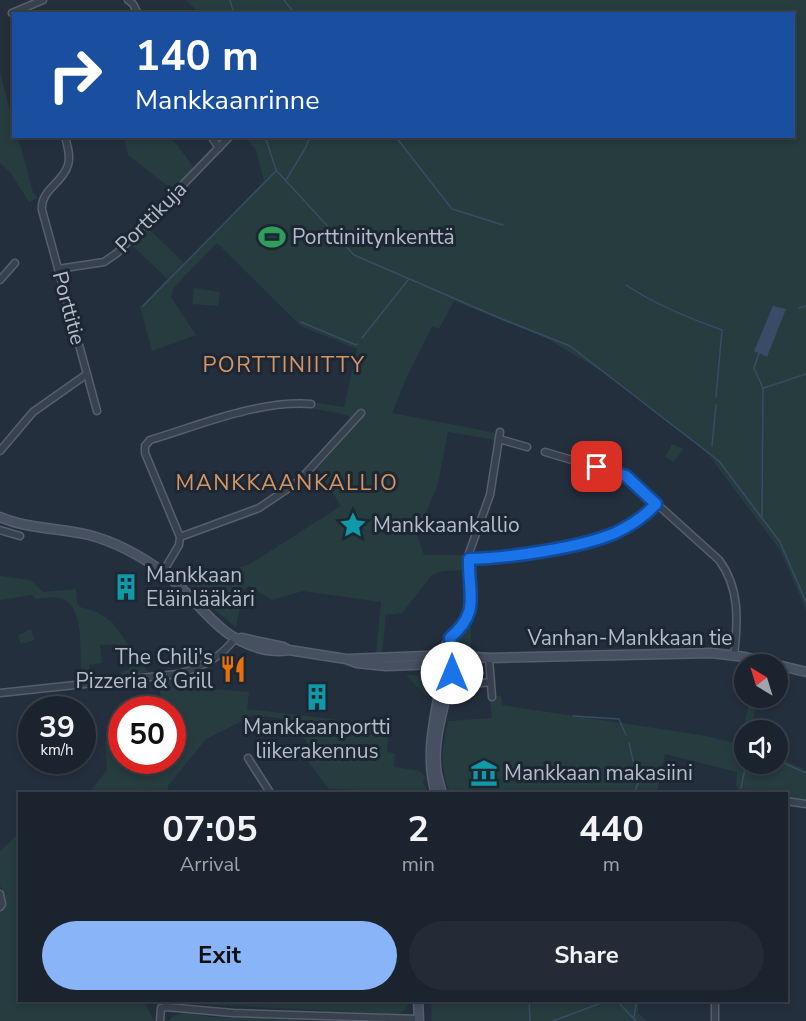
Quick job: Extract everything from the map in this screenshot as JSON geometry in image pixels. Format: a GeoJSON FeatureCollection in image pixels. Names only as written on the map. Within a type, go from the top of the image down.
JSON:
{"type":"FeatureCollection","features":[{"type":"Feature","properties":{"kind":"main road"},"geometry":{"type":"LineString","coordinates":[[0,517],[19,523],[88,535],[114,543],[163,572],[210,619],[236,637]]}},
{"type":"Feature","properties":{"kind":"main road","name":"Vanhan-Mankkaan tie"},"geometry":{"type":"LineString","coordinates":[[236,637],[289,650],[348,659],[448,660],[602,654],[712,653],[734,655]]}},
{"type":"Feature","properties":{"kind":"main road"},"geometry":{"type":"LineString","coordinates":[[441,792],[436,772],[435,754],[448,660]]}},
{"type":"Feature","properties":{"kind":"main road","name":"Vanhan-Mankkaan tie"},"geometry":{"type":"LineString","coordinates":[[788,668],[806,672]]}},
{"type":"Feature","properties":{"kind":"main road"},"geometry":{"type":"LineString","coordinates":[[435,792],[431,777],[429,752],[444,687]]}},
{"type":"Feature","properties":{"kind":"main road"},"geometry":{"type":"LineString","coordinates":[[418,1002],[419,1020]]}},
{"type":"Feature","properties":{"kind":"street"},"geometry":{"type":"LineString","coordinates":[[14,12],[43,0]]}},
{"type":"Feature","properties":{"kind":"street"},"geometry":{"type":"LineString","coordinates":[[128,0],[137,12]]}},
{"type":"Feature","properties":{"kind":"street","name":"Porttitie"},"geometry":{"type":"LineString","coordinates":[[0,451],[33,412],[87,374],[41,203],[68,166],[65,138]]}},
{"type":"Feature","properties":{"kind":"street"},"geometry":{"type":"LineString","coordinates":[[212,138],[219,148]]}},
{"type":"Feature","properties":{"kind":"street","name":"Porttikuja"},"geometry":{"type":"LineString","coordinates":[[57,269],[104,262],[117,253],[228,138]]}},
{"type":"Feature","properties":{"kind":"street"},"geometry":{"type":"LineString","coordinates":[[0,280],[15,263]]}},
{"type":"Feature","properties":{"kind":"street"},"geometry":{"type":"LineString","coordinates":[[87,374],[97,411]]}},
{"type":"Feature","properties":{"kind":"street"},"geometry":{"type":"LineString","coordinates":[[163,572],[179,545],[180,537],[144,453],[147,442],[265,406],[311,404]]}},
{"type":"Feature","properties":{"kind":"street"},"geometry":{"type":"LineString","coordinates":[[180,537],[260,508],[299,481],[361,413]]}},
{"type":"Feature","properties":{"kind":"street"},"geometry":{"type":"LineString","coordinates":[[448,660],[446,643],[463,627],[469,616],[469,559],[472,543],[490,495],[499,435],[526,447]]}},
{"type":"Feature","properties":{"kind":"street"},"geometry":{"type":"LineString","coordinates":[[545,452],[626,476],[719,560],[727,574],[736,600],[734,654]]}},
{"type":"Feature","properties":{"kind":"street"},"geometry":{"type":"LineString","coordinates":[[469,559],[528,552],[605,536],[626,527],[656,504]]}},
{"type":"Feature","properties":{"kind":"street"},"geometry":{"type":"LineString","coordinates":[[0,530],[20,536]]}},
{"type":"Feature","properties":{"kind":"street"},"geometry":{"type":"LineString","coordinates":[[0,693],[178,674],[197,669],[218,657],[236,637]]}},
{"type":"Feature","properties":{"kind":"street"},"geometry":{"type":"LineString","coordinates":[[489,658],[492,697]]}},
{"type":"Feature","properties":{"kind":"street"},"geometry":{"type":"LineString","coordinates":[[444,687],[491,682]]}},
{"type":"Feature","properties":{"kind":"street"},"geometry":{"type":"LineString","coordinates":[[248,758],[270,792]]}},
{"type":"Feature","properties":{"kind":"street"},"geometry":{"type":"LineString","coordinates":[[788,801],[806,804]]}},
{"type":"Feature","properties":{"kind":"street"},"geometry":{"type":"LineString","coordinates":[[0,894],[2,904],[0,907]]}},
{"type":"Feature","properties":{"kind":"street"},"geometry":{"type":"LineString","coordinates":[[715,1002],[716,1021]]}},
{"type":"Feature","properties":{"kind":"street"},"geometry":{"type":"LineString","coordinates":[[160,1021],[161,1008],[419,1020]]}},
{"type":"Feature","properties":{"kind":"green space"},"geometry":{"type":"Polygon","coordinates":[[[186,0],[806,0],[806,610],[780,550],[705,450],[614,379],[548,339],[454,301],[439,329],[432,326],[392,413],[497,433],[495,443],[491,439],[448,432],[438,484],[417,535],[424,555],[465,555],[467,570],[443,571],[432,575],[402,613],[386,615],[382,653],[376,653],[381,602],[303,591],[272,600],[249,586],[243,591],[236,627],[207,604],[209,603],[189,584],[250,564],[341,506],[317,469],[362,418],[351,419],[347,415],[310,408],[311,402],[344,407],[357,349],[301,326],[217,243],[174,287],[171,297],[196,335],[152,351],[140,307],[167,279],[130,243],[147,227],[184,263],[264,181],[256,149],[245,138],[795,138],[795,12],[198,12],[186,0]]]}},
{"type":"Feature","properties":{"kind":"green space"},"geometry":{"type":"Polygon","coordinates":[[[0,72],[12,118],[12,138],[18,138],[33,192],[38,198],[29,202],[10,172],[0,163],[0,72]]]}},
{"type":"Feature","properties":{"kind":"green space"},"geometry":{"type":"Polygon","coordinates":[[[124,138],[172,138],[195,169],[174,191],[128,155],[124,138]]]}},
{"type":"Feature","properties":{"kind":"green space"},"geometry":{"type":"Polygon","coordinates":[[[194,288],[220,292],[218,306],[192,304],[194,288]]]}},
{"type":"Feature","properties":{"kind":"green space"},"geometry":{"type":"Polygon","coordinates":[[[672,444],[684,449],[673,462],[665,457],[672,444]]]}},
{"type":"Feature","properties":{"kind":"green space"},"geometry":{"type":"Polygon","coordinates":[[[0,576],[31,580],[43,592],[76,589],[77,603],[80,607],[97,612],[112,622],[148,672],[118,676],[129,669],[130,663],[126,655],[117,644],[100,645],[102,663],[89,665],[90,678],[81,679],[79,627],[73,608],[61,598],[36,599],[32,595],[0,600],[0,576]]]}},
{"type":"Feature","properties":{"kind":"green space"},"geometry":{"type":"Polygon","coordinates":[[[467,625],[471,628],[471,645],[468,647],[455,645],[455,637],[467,625]]]}},
{"type":"Feature","properties":{"kind":"green space"},"geometry":{"type":"Polygon","coordinates":[[[31,629],[35,640],[21,644],[18,635],[31,629]]]}},
{"type":"Feature","properties":{"kind":"green space"},"geometry":{"type":"Polygon","coordinates":[[[199,670],[214,689],[249,692],[247,709],[372,724],[370,734],[388,737],[387,752],[395,753],[394,767],[420,771],[425,776],[423,782],[428,792],[362,792],[329,789],[305,758],[311,749],[292,720],[254,715],[206,739],[186,764],[186,696],[161,696],[157,680],[199,670]]]}},
{"type":"Feature","properties":{"kind":"green space"},"geometry":{"type":"Polygon","coordinates":[[[406,675],[432,676],[428,694],[426,696],[406,675]]]}},
{"type":"Feature","properties":{"kind":"green space"},"geometry":{"type":"Polygon","coordinates":[[[501,696],[502,705],[701,735],[734,743],[734,771],[665,754],[657,792],[450,792],[444,773],[443,757],[448,721],[492,718],[489,697],[501,696]]]}},
{"type":"Feature","properties":{"kind":"green space"},"geometry":{"type":"Polygon","coordinates":[[[748,708],[756,708],[753,720],[745,720],[748,708]]]}},
{"type":"Feature","properties":{"kind":"green space"},"geometry":{"type":"Polygon","coordinates":[[[105,742],[108,742],[108,774],[178,774],[168,786],[168,792],[90,792],[107,770],[105,742]]]}},
{"type":"Feature","properties":{"kind":"green space"},"geometry":{"type":"Polygon","coordinates":[[[788,762],[806,770],[806,801],[788,799],[788,792],[739,792],[736,784],[737,774],[788,774],[788,762]]]}},
{"type":"Feature","properties":{"kind":"green space"},"geometry":{"type":"Polygon","coordinates":[[[18,834],[18,1002],[144,1002],[154,1021],[0,1021],[0,912],[6,897],[0,886],[0,851],[18,834]]]}},
{"type":"Feature","properties":{"kind":"green space"},"geometry":{"type":"Polygon","coordinates":[[[167,1002],[409,1002],[404,1011],[399,1014],[167,1002]]]}},
{"type":"Feature","properties":{"kind":"green space"},"geometry":{"type":"Polygon","coordinates":[[[431,1002],[639,1002],[638,1013],[647,1021],[432,1021],[431,1002]]]}},
{"type":"Feature","properties":{"kind":"green space"},"geometry":{"type":"Polygon","coordinates":[[[185,1013],[211,1017],[315,1021],[167,1021],[176,1015],[185,1013]]]}},
{"type":"Feature","properties":{"kind":"water"},"geometry":{"type":"Polygon","coordinates":[[[773,306],[786,309],[767,357],[754,351],[773,306]]]}},
{"type":"Feature","properties":{"kind":"waterway"},"geometry":{"type":"LineString","coordinates":[[230,0],[233,12]]}},
{"type":"Feature","properties":{"kind":"waterway"},"geometry":{"type":"LineString","coordinates":[[284,0],[293,12]]}},
{"type":"Feature","properties":{"kind":"waterway"},"geometry":{"type":"LineString","coordinates":[[266,138],[276,170],[354,255],[570,346],[719,461],[780,542],[806,602]]}},
{"type":"Feature","properties":{"kind":"waterway"},"geometry":{"type":"LineString","coordinates":[[286,180],[309,138]]}},
{"type":"Feature","properties":{"kind":"waterway"},"geometry":{"type":"LineString","coordinates":[[397,138],[452,209],[503,225]]}},
{"type":"Feature","properties":{"kind":"waterway"},"geometry":{"type":"LineString","coordinates":[[143,306],[276,171]]}},
{"type":"Feature","properties":{"kind":"waterway"},"geometry":{"type":"LineString","coordinates":[[362,338],[408,280]]}},
{"type":"Feature","properties":{"kind":"waterway"},"geometry":{"type":"LineString","coordinates":[[626,285],[672,310],[722,330],[716,397]]}},
{"type":"Feature","properties":{"kind":"waterway"},"geometry":{"type":"LineString","coordinates":[[799,308],[806,306]]}},
{"type":"Feature","properties":{"kind":"waterway"},"geometry":{"type":"LineString","coordinates":[[301,322],[357,344]]}},
{"type":"Feature","properties":{"kind":"waterway"},"geometry":{"type":"LineString","coordinates":[[759,353],[754,368],[763,388],[762,516]]}},
{"type":"Feature","properties":{"kind":"waterway"},"geometry":{"type":"LineString","coordinates":[[764,388],[806,374]]}},
{"type":"Feature","properties":{"kind":"waterway"},"geometry":{"type":"LineString","coordinates":[[712,446],[716,405]]}},
{"type":"Feature","properties":{"kind":"waterway"},"geometry":{"type":"LineString","coordinates":[[573,716],[619,719],[626,735]]}},
{"type":"Feature","properties":{"kind":"waterway"},"geometry":{"type":"LineString","coordinates":[[629,743],[638,783],[635,792]]}},
{"type":"Feature","properties":{"kind":"waterway"},"geometry":{"type":"LineString","coordinates":[[788,765],[806,773]]}},
{"type":"Feature","properties":{"kind":"waterway"},"geometry":{"type":"LineString","coordinates":[[741,788],[744,774]]}},
{"type":"Feature","properties":{"kind":"waterway"},"geometry":{"type":"LineString","coordinates":[[529,1002],[530,1021]]}},
{"type":"Feature","properties":{"kind":"waterway"},"geometry":{"type":"LineString","coordinates":[[553,1021],[604,1002]]}},
{"type":"Feature","properties":{"kind":"waterway"},"geometry":{"type":"LineString","coordinates":[[618,1002],[636,1021]]}},
{"type":"Feature","properties":{"kind":"waterway"},"geometry":{"type":"LineString","coordinates":[[634,1017],[637,1002]]}},
{"type":"Feature","properties":{"kind":"place","name":"Porttiniitynkenttä"},"geometry":{"type":"Point","coordinates":[272,237]}},
{"type":"Feature","properties":{"kind":"place","name":"Mankkaankallio"},"geometry":{"type":"Point","coordinates":[353,525]}},
{"type":"Feature","properties":{"kind":"place","name":"Mankkaan Eläinlääkäri"},"geometry":{"type":"Point","coordinates":[126,587]}},
{"type":"Feature","properties":{"kind":"place","name":"The Chili's Pizzeria & Grill"},"geometry":{"type":"Point","coordinates":[233,669]}},
{"type":"Feature","properties":{"kind":"place","name":"Mankkaanportti liikerakennus"},"geometry":{"type":"Point","coordinates":[317,697]}},
{"type":"Feature","properties":{"kind":"place","name":"Mankkaan makasiini"},"geometry":{"type":"Point","coordinates":[484,773]}},
{"type":"Feature","properties":{"kind":"district","name":"PORTTINIITTY"},"geometry":{"type":"Point","coordinates":[284,365]}},
{"type":"Feature","properties":{"kind":"district","name":"MANKKAANKALLIO"},"geometry":{"type":"Point","coordinates":[287,483]}},
{"type":"Feature","properties":{"kind":"route"},"geometry":{"type":"LineString","coordinates":[[452,673],[450,638],[463,627],[470,610],[469,559],[552,548],[605,536],[626,527],[656,504],[626,476],[597,467]]}}]}
